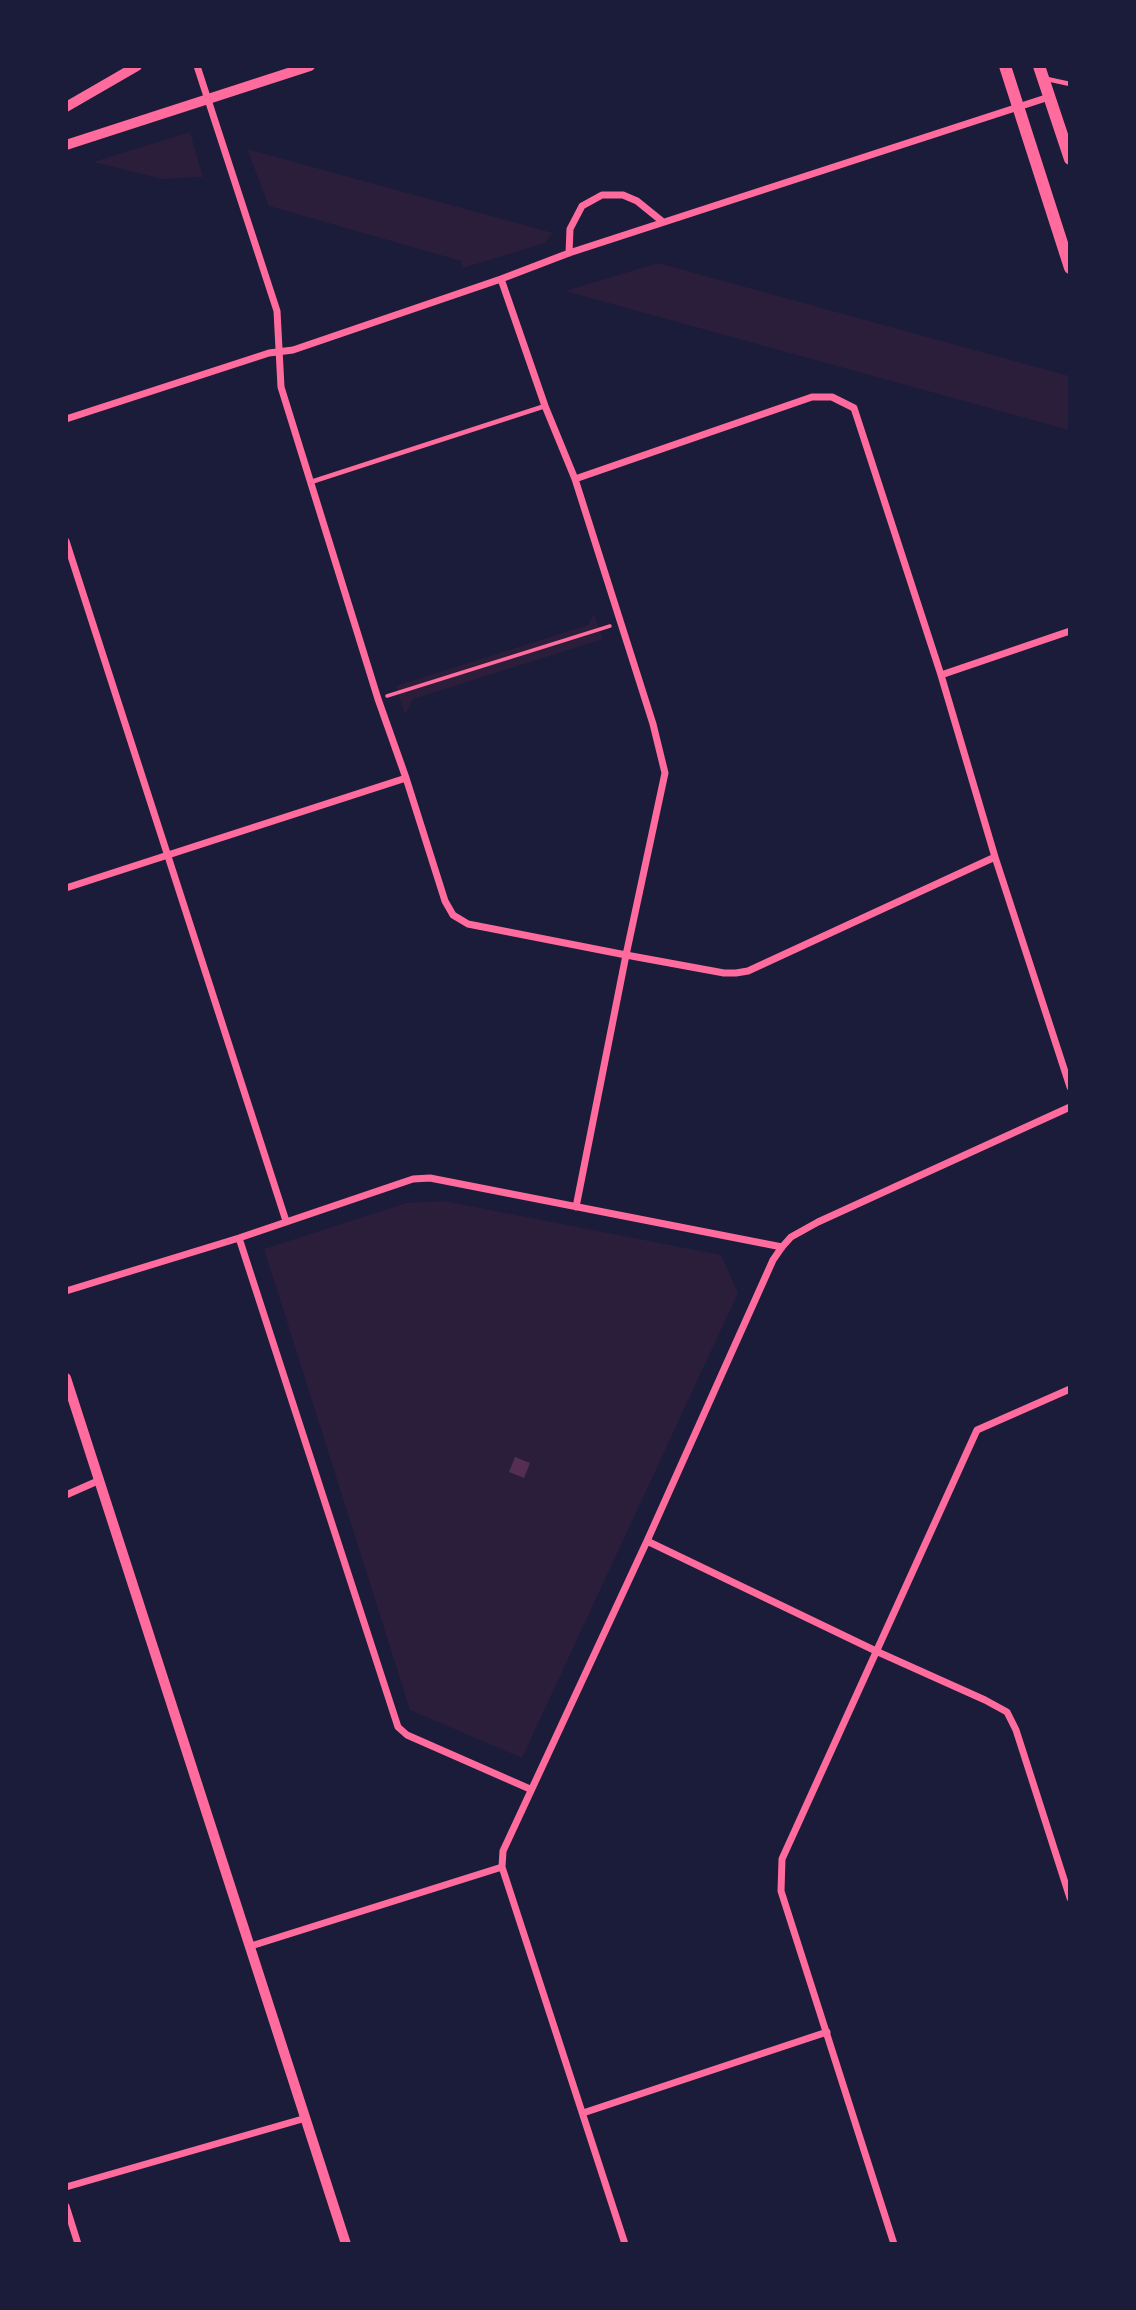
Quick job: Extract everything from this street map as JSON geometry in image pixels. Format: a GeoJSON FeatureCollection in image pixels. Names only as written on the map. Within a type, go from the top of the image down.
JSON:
{"type":"FeatureCollection","features":[{"type":"Feature","properties":{"kind":"main road"},"geometry":{"type":"LineString","coordinates":[[1005,66],[1069,268]]}},
{"type":"Feature","properties":{"kind":"main road"},"geometry":{"type":"LineString","coordinates":[[1041,72],[1069,159]]}},
{"type":"Feature","properties":{"kind":"street"},"geometry":{"type":"LineString","coordinates":[[66,107],[136,66]]}},
{"type":"Feature","properties":{"kind":"street"},"geometry":{"type":"LineString","coordinates":[[197,66],[277,312],[281,387],[378,699],[444,901],[453,915],[468,924],[625,955],[724,973],[748,971],[995,857]]}},
{"type":"Feature","properties":{"kind":"street"},"geometry":{"type":"LineString","coordinates":[[66,145],[310,66]]}},
{"type":"Feature","properties":{"kind":"street"},"geometry":{"type":"LineString","coordinates":[[66,419],[279,352],[293,350],[569,253],[1049,97]]}},
{"type":"Feature","properties":{"kind":"street"},"geometry":{"type":"LineString","coordinates":[[569,253],[570,229],[582,206],[602,195],[623,195],[637,201],[663,222]]}},
{"type":"Feature","properties":{"kind":"street"},"geometry":{"type":"LineString","coordinates":[[501,279],[545,406],[575,479],[653,724],[664,773],[576,1207]]}},
{"type":"Feature","properties":{"kind":"street"},"geometry":{"type":"LineString","coordinates":[[575,479],[811,397],[832,397],[854,408],[941,675],[995,857],[1069,1087]]}},
{"type":"Feature","properties":{"kind":"street"},"geometry":{"type":"LineString","coordinates":[[66,541],[286,1221]]}},
{"type":"Feature","properties":{"kind":"street"},"geometry":{"type":"LineString","coordinates":[[941,675],[1069,631]]}},
{"type":"Feature","properties":{"kind":"street"},"geometry":{"type":"LineString","coordinates":[[66,888],[406,778]]}},
{"type":"Feature","properties":{"kind":"street"},"geometry":{"type":"LineString","coordinates":[[625,2244],[502,1867],[503,1851],[647,1541],[773,1260],[782,1247],[791,1237],[818,1222],[1069,1107]]}},
{"type":"Feature","properties":{"kind":"street"},"geometry":{"type":"LineString","coordinates":[[66,1291],[239,1238],[413,1179],[430,1178],[782,1247]]}},
{"type":"Feature","properties":{"kind":"street"},"geometry":{"type":"LineString","coordinates":[[239,1238],[398,1727],[407,1735],[530,1789]]}},
{"type":"Feature","properties":{"kind":"street"},"geometry":{"type":"LineString","coordinates":[[66,1378],[346,2244]]}},
{"type":"Feature","properties":{"kind":"street"},"geometry":{"type":"LineString","coordinates":[[894,2244],[781,1891],[782,1859],[978,1430],[1069,1390]]}},
{"type":"Feature","properties":{"kind":"street"},"geometry":{"type":"LineString","coordinates":[[66,1495],[100,1480]]}},
{"type":"Feature","properties":{"kind":"street"},"geometry":{"type":"LineString","coordinates":[[647,1541],[1007,1712],[1016,1730],[1069,1898]]}},
{"type":"Feature","properties":{"kind":"street"},"geometry":{"type":"LineString","coordinates":[[251,1946],[502,1867]]}},
{"type":"Feature","properties":{"kind":"street"},"geometry":{"type":"LineString","coordinates":[[583,2113],[827,2032]]}},
{"type":"Feature","properties":{"kind":"street"},"geometry":{"type":"LineString","coordinates":[[66,2187],[306,2118]]}},
{"type":"Feature","properties":{"kind":"street"},"geometry":{"type":"LineString","coordinates":[[66,2206],[78,2244]]}},
{"type":"Feature","properties":{"kind":"lane"},"geometry":{"type":"LineString","coordinates":[[1041,72],[1069,85]]}},
{"type":"Feature","properties":{"kind":"lane"},"geometry":{"type":"LineString","coordinates":[[311,482],[545,406]]}},
{"type":"Feature","properties":{"kind":"path"},"geometry":{"type":"LineString","coordinates":[[378,699],[621,623]]}},
{"type":"Feature","properties":{"kind":"shaded area"},"geometry":{"type":"Polygon","coordinates":[[[190,132],[203,177],[162,179],[93,162],[190,132]]]}},
{"type":"Feature","properties":{"kind":"shaded area"},"geometry":{"type":"Polygon","coordinates":[[[247,149],[553,233],[545,243],[463,268],[461,261],[269,206],[247,149]]]}},
{"type":"Feature","properties":{"kind":"shaded area"},"geometry":{"type":"Polygon","coordinates":[[[658,263],[1069,376],[1069,430],[565,291],[658,263]]]}},
{"type":"Feature","properties":{"kind":"shaded area"},"geometry":{"type":"Polygon","coordinates":[[[594,614],[603,639],[413,699],[405,715],[396,686],[588,625],[594,614]]]}},
{"type":"Feature","properties":{"kind":"shaded area"},"geometry":{"type":"Polygon","coordinates":[[[444,1201],[721,1255],[738,1293],[522,1758],[410,1710],[264,1249],[406,1203],[444,1201]]]}},
{"type":"Feature","properties":{"kind":"building"},"geometry":{"type":"Polygon","coordinates":[[[515,1457],[530,1463],[524,1478],[509,1472],[515,1457]]]}}]}
